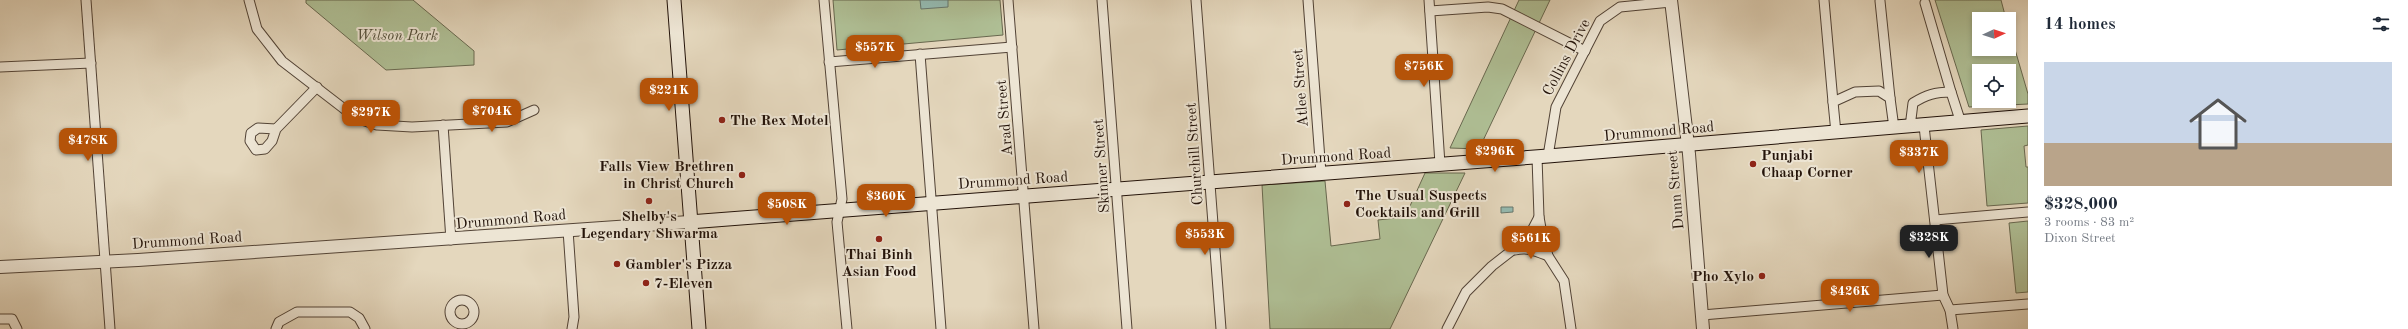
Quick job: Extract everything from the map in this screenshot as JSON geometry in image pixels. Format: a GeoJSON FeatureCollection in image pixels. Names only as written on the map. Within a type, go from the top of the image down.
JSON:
{"type":"FeatureCollection","features":[{"type":"Feature","properties":{"kind":"main road"},"geometry":{"type":"LineString","coordinates":[[674,0],[689,222],[699,329]]}},
{"type":"Feature","properties":{"kind":"main road","name":"Drummond Road"},"geometry":{"type":"LineString","coordinates":[[689,222],[931,202],[1542,157],[1961,123],[2028,116]]}},
{"type":"Feature","properties":{"kind":"street"},"geometry":{"type":"LineString","coordinates":[[86,0],[110,329]]}},
{"type":"Feature","properties":{"kind":"street"},"geometry":{"type":"LineString","coordinates":[[249,0],[257,29],[282,61],[356,118],[377,125],[397,128],[507,122],[534,110]]}},
{"type":"Feature","properties":{"kind":"street"},"geometry":{"type":"LineString","coordinates":[[824,0],[842,199],[837,222],[847,329]]}},
{"type":"Feature","properties":{"kind":"street","name":"Arad Street"},"geometry":{"type":"LineString","coordinates":[[1008,0],[1025,195],[1034,329]]}},
{"type":"Feature","properties":{"kind":"street","name":"Skinner Street"},"geometry":{"type":"LineString","coordinates":[[1102,0],[1127,329]]}},
{"type":"Feature","properties":{"kind":"street","name":"Churchill Street"},"geometry":{"type":"LineString","coordinates":[[1196,0],[1221,329]]}},
{"type":"Feature","properties":{"kind":"street","name":"Atlee Street"},"geometry":{"type":"LineString","coordinates":[[1308,0],[1321,173]]}},
{"type":"Feature","properties":{"kind":"street"},"geometry":{"type":"LineString","coordinates":[[1429,0],[1440,164]]}},
{"type":"Feature","properties":{"kind":"street"},"geometry":{"type":"LineString","coordinates":[[1824,0],[1836,133]]}},
{"type":"Feature","properties":{"kind":"street","name":"Collins Drive"},"geometry":{"type":"LineString","coordinates":[[1447,329],[1466,292],[1492,266],[1514,251],[1528,238],[1539,217],[1542,157],[1556,107],[1600,21],[1620,7],[1671,1]]}},
{"type":"Feature","properties":{"kind":"street","name":"Dunn Street"},"geometry":{"type":"LineString","coordinates":[[1671,1],[1688,145],[1703,329]]}},
{"type":"Feature","properties":{"kind":"street"},"geometry":{"type":"LineString","coordinates":[[1880,1],[1894,128]]}},
{"type":"Feature","properties":{"kind":"street"},"geometry":{"type":"LineString","coordinates":[[1925,3],[1950,92],[1961,123]]}},
{"type":"Feature","properties":{"kind":"street"},"geometry":{"type":"LineString","coordinates":[[1430,10],[1488,7],[1502,9],[1585,51]]}},
{"type":"Feature","properties":{"kind":"street"},"geometry":{"type":"LineString","coordinates":[[829,62],[1012,47]]}},
{"type":"Feature","properties":{"kind":"street"},"geometry":{"type":"LineString","coordinates":[[920,54],[942,329]]}},
{"type":"Feature","properties":{"kind":"street"},"geometry":{"type":"LineString","coordinates":[[0,67],[91,63]]}},
{"type":"Feature","properties":{"kind":"street"},"geometry":{"type":"LineString","coordinates":[[276,129],[317,87]]}},
{"type":"Feature","properties":{"kind":"street"},"geometry":{"type":"LineString","coordinates":[[1833,102],[1855,92],[1879,91],[1890,98]]}},
{"type":"Feature","properties":{"kind":"street"},"geometry":{"type":"LineString","coordinates":[[1910,127],[1913,103],[1929,94],[1950,92]]}},
{"type":"Feature","properties":{"kind":"street"},"geometry":{"type":"LineString","coordinates":[[443,125],[451,240]]}},
{"type":"Feature","properties":{"kind":"street"},"geometry":{"type":"LineString","coordinates":[[1924,126],[1943,295],[1950,310],[1953,329]]}},
{"type":"Feature","properties":{"kind":"street"},"geometry":{"type":"LineString","coordinates":[[1935,220],[2028,212]]}},
{"type":"Feature","properties":{"kind":"street"},"geometry":{"type":"LineString","coordinates":[[1539,217],[1548,256],[1564,281],[1571,329]]}},
{"type":"Feature","properties":{"kind":"street","name":"Drummond Road"},"geometry":{"type":"LineString","coordinates":[[0,267],[106,262],[451,240],[689,222]]}},
{"type":"Feature","properties":{"kind":"street"},"geometry":{"type":"LineString","coordinates":[[568,230],[574,317],[572,329]]}},
{"type":"Feature","properties":{"kind":"street"},"geometry":{"type":"LineString","coordinates":[[1514,251],[1528,248],[1548,256]]}},
{"type":"Feature","properties":{"kind":"street"},"geometry":{"type":"LineString","coordinates":[[1702,315],[1943,295]]}},
{"type":"Feature","properties":{"kind":"street"},"geometry":{"type":"LineString","coordinates":[[1950,310],[2028,304]]}},
{"type":"Feature","properties":{"kind":"street"},"geometry":{"type":"LineString","coordinates":[[277,325],[297,312],[351,312],[359,318],[365,329]]}},
{"type":"Feature","properties":{"kind":"street"},"geometry":{"type":"LineString","coordinates":[[0,319],[12,319],[17,329]]}},
{"type":"Feature","properties":{"kind":"green space","name":"Wilson Park"},"geometry":{"type":"Polygon","coordinates":[[[306,0],[413,0],[474,51],[474,65],[386,70],[306,3],[306,0]]]}},
{"type":"Feature","properties":{"kind":"green space"},"geometry":{"type":"Polygon","coordinates":[[[833,0],[1000,0],[1003,35],[837,50],[833,0]]]}},
{"type":"Feature","properties":{"kind":"green space"},"geometry":{"type":"Polygon","coordinates":[[[1519,0],[1550,0],[1479,149],[1450,148],[1519,0]]]}},
{"type":"Feature","properties":{"kind":"green space"},"geometry":{"type":"Polygon","coordinates":[[[1935,0],[2001,0],[2004,12],[1972,12],[1972,56],[2016,56],[2016,53],[2028,94],[2028,104],[2016,105],[2016,64],[1972,64],[1972,107],[1969,107],[1935,0]]]}},
{"type":"Feature","properties":{"kind":"green space"},"geometry":{"type":"Polygon","coordinates":[[[2028,126],[2028,145],[2024,146],[2026,167],[2028,167],[2028,203],[1987,206],[1981,130],[2028,126]]]}},
{"type":"Feature","properties":{"kind":"green space"},"geometry":{"type":"Polygon","coordinates":[[[1425,173],[1465,173],[1390,329],[1270,329],[1262,185],[1325,181],[1331,246],[1380,239],[1378,220],[1405,217],[1425,173]]]}},
{"type":"Feature","properties":{"kind":"green space"},"geometry":{"type":"Polygon","coordinates":[[[2028,221],[2028,292],[2016,293],[2009,223],[2028,221]]]}},
{"type":"Feature","properties":{"kind":"water"},"geometry":{"type":"Polygon","coordinates":[[[920,0],[948,0],[948,7],[921,9],[920,0]]]}},
{"type":"Feature","properties":{"kind":"water"},"geometry":{"type":"Polygon","coordinates":[[[1501,207],[1513,207],[1513,212],[1501,213],[1501,207]]]}},
{"type":"Feature","properties":{"kind":"place","name":"The Rex Motel"},"geometry":{"type":"Point","coordinates":[722,120]}},
{"type":"Feature","properties":{"kind":"place","name":"Punjabi Chaap Corner"},"geometry":{"type":"Point","coordinates":[1753,164]}},
{"type":"Feature","properties":{"kind":"place","name":"Falls View Brethren in Christ Church"},"geometry":{"type":"Point","coordinates":[742,175]}},
{"type":"Feature","properties":{"kind":"place","name":"Shelby's Legendary Shwarma"},"geometry":{"type":"Point","coordinates":[649,201]}},
{"type":"Feature","properties":{"kind":"place","name":"The Usual Suspects Cocktails and Grill"},"geometry":{"type":"Point","coordinates":[1347,204]}},
{"type":"Feature","properties":{"kind":"place","name":"Thai Binh Asian Food"},"geometry":{"type":"Point","coordinates":[879,239]}},
{"type":"Feature","properties":{"kind":"place","name":"Gambler's Pizza"},"geometry":{"type":"Point","coordinates":[617,264]}},
{"type":"Feature","properties":{"kind":"place","name":"Pho Xylo"},"geometry":{"type":"Point","coordinates":[1762,276]}},
{"type":"Feature","properties":{"kind":"place","name":"7-Eleven"},"geometry":{"type":"Point","coordinates":[646,283]}}]}
